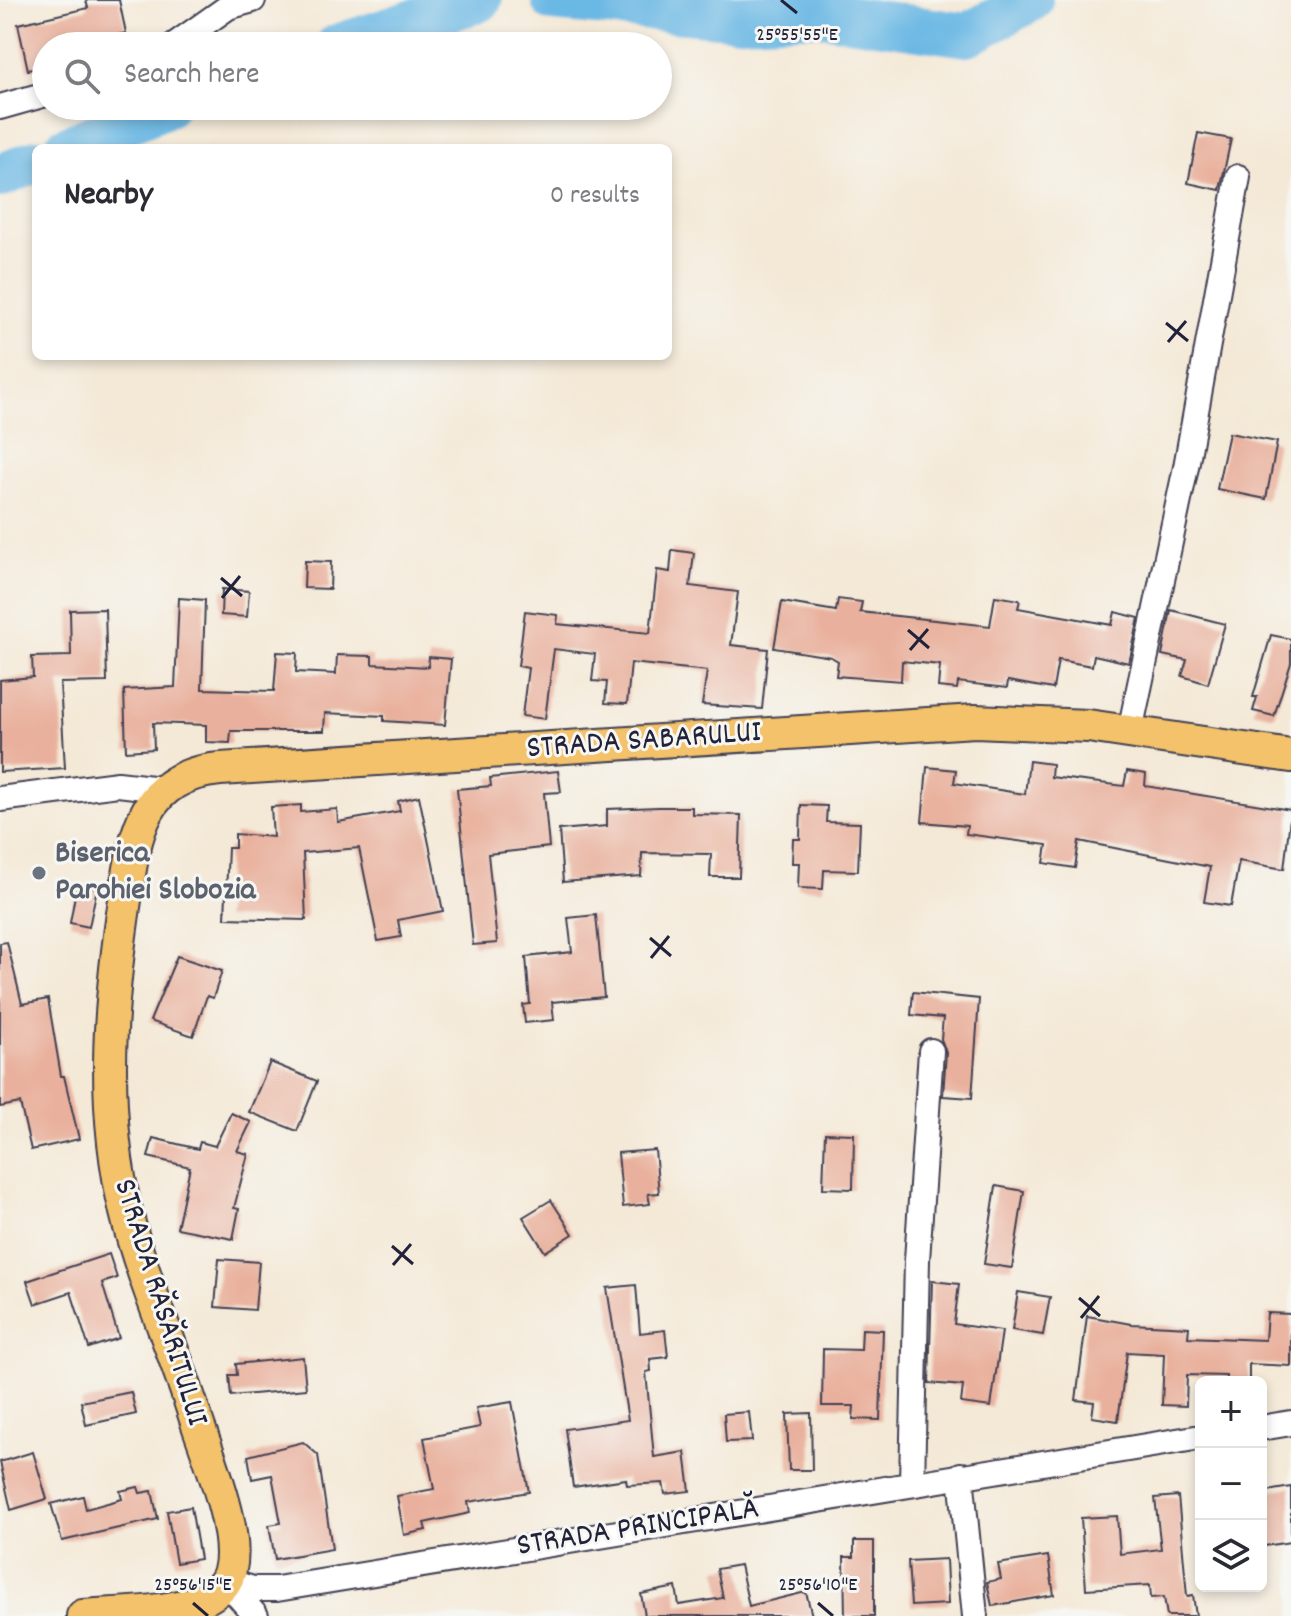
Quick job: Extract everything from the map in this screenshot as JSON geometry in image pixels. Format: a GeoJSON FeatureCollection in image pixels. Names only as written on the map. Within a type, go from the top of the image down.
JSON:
{"type":"FeatureCollection","features":[{"type":"Feature","properties":{"kind":"main road","name":"STRADA SABARULUI"},"geometry":{"type":"LineString","coordinates":[[161,789],[184,775],[220,769],[975,721],[1033,721],[1130,731],[1291,756]]}},
{"type":"Feature","properties":{"kind":"main road","name":"STRADA RĂSĂRITULUI"},"geometry":{"type":"LineString","coordinates":[[161,789],[142,821],[129,874],[108,1027],[109,1115],[127,1215],[176,1356],[230,1531],[233,1563],[226,1581]]}},
{"type":"Feature","properties":{"kind":"main road"},"geometry":{"type":"LineString","coordinates":[[83,1616],[194,1605],[212,1596],[226,1581]]}},
{"type":"Feature","properties":{"kind":"street"},"geometry":{"type":"LineString","coordinates":[[196,32],[212,22],[227,3],[253,0]]}},
{"type":"Feature","properties":{"kind":"street"},"geometry":{"type":"LineString","coordinates":[[0,107],[32,98]]}},
{"type":"Feature","properties":{"kind":"street"},"geometry":{"type":"LineString","coordinates":[[1130,731],[1186,467],[1238,177]]}},
{"type":"Feature","properties":{"kind":"street"},"geometry":{"type":"LineString","coordinates":[[0,799],[118,784],[161,789]]}},
{"type":"Feature","properties":{"kind":"street"},"geometry":{"type":"LineString","coordinates":[[912,1483],[917,1260],[931,1051]]}},
{"type":"Feature","properties":{"kind":"street"},"geometry":{"type":"LineString","coordinates":[[1267,1427],[1291,1423]]}},
{"type":"Feature","properties":{"kind":"street","name":"STRADA PRINCIPALĂ"},"geometry":{"type":"LineString","coordinates":[[226,1581],[253,1589],[277,1589],[1195,1438]]}},
{"type":"Feature","properties":{"kind":"street"},"geometry":{"type":"LineString","coordinates":[[961,1475],[975,1616]]}},
{"type":"Feature","properties":{"kind":"street"},"geometry":{"type":"LineString","coordinates":[[226,1581],[256,1616]]}},
{"type":"Feature","properties":{"kind":"building"},"geometry":{"type":"Polygon","coordinates":[[[86,0],[119,0],[126,32],[32,32],[32,69],[28,70],[18,24],[88,8],[86,0]]]}},
{"type":"Feature","properties":{"kind":"building"},"geometry":{"type":"Polygon","coordinates":[[[1198,133],[1231,139],[1220,190],[1188,183],[1198,133]]]}},
{"type":"Feature","properties":{"kind":"building"},"geometry":{"type":"Polygon","coordinates":[[[1229,433],[1277,442],[1266,499],[1217,489],[1229,433]]]}},
{"type":"Feature","properties":{"kind":"building"},"geometry":{"type":"Polygon","coordinates":[[[672,550],[694,553],[690,586],[738,592],[731,645],[768,649],[762,709],[702,705],[707,671],[631,663],[627,704],[605,703],[607,682],[592,681],[595,654],[554,649],[545,719],[522,716],[528,668],[518,666],[525,611],[558,615],[557,624],[650,633],[657,570],[670,572],[672,550]]]}},
{"type":"Feature","properties":{"kind":"building"},"geometry":{"type":"Polygon","coordinates":[[[305,561],[331,562],[330,589],[304,588],[305,561]]]}},
{"type":"Feature","properties":{"kind":"building"},"geometry":{"type":"Polygon","coordinates":[[[222,589],[249,591],[247,617],[221,615],[222,589]]]}},
{"type":"Feature","properties":{"kind":"building"},"geometry":{"type":"Polygon","coordinates":[[[995,596],[1020,600],[1018,608],[1112,625],[1115,612],[1139,618],[1129,663],[1094,655],[1092,666],[1058,660],[1053,689],[1008,681],[1007,688],[958,682],[957,689],[938,687],[940,665],[902,661],[901,681],[836,676],[838,661],[831,657],[774,648],[782,602],[836,611],[838,599],[862,602],[860,612],[990,626],[995,596]]]}},
{"type":"Feature","properties":{"kind":"building"},"geometry":{"type":"Polygon","coordinates":[[[179,598],[205,600],[202,689],[274,691],[277,652],[297,653],[296,672],[336,674],[337,655],[372,656],[372,664],[428,667],[429,657],[451,659],[445,725],[384,721],[384,716],[325,713],[324,731],[231,731],[230,743],[206,742],[206,725],[153,723],[154,749],[126,751],[124,690],[175,687],[179,598]]]}},
{"type":"Feature","properties":{"kind":"building"},"geometry":{"type":"Polygon","coordinates":[[[105,609],[107,682],[60,683],[65,768],[0,772],[0,680],[33,677],[32,657],[71,656],[70,610],[105,609]]]}},
{"type":"Feature","properties":{"kind":"building"},"geometry":{"type":"Polygon","coordinates":[[[1171,610],[1225,624],[1208,684],[1182,676],[1187,660],[1162,655],[1171,610]]]}},
{"type":"Feature","properties":{"kind":"building"},"geometry":{"type":"Polygon","coordinates":[[[1271,635],[1291,639],[1291,663],[1274,716],[1253,711],[1257,697],[1253,697],[1271,635]]]}},
{"type":"Feature","properties":{"kind":"building"},"geometry":{"type":"Polygon","coordinates":[[[1029,761],[1052,764],[1051,777],[1124,786],[1127,771],[1146,774],[1145,786],[1291,810],[1284,869],[1239,861],[1231,906],[1204,902],[1210,867],[1079,841],[1075,868],[1044,863],[1047,845],[966,834],[967,826],[922,822],[927,767],[956,770],[954,783],[1025,794],[1029,761]]]}},
{"type":"Feature","properties":{"kind":"building"},"geometry":{"type":"Polygon","coordinates":[[[558,771],[561,792],[544,793],[549,847],[488,854],[497,943],[473,945],[457,789],[491,786],[490,778],[558,771]]]}},
{"type":"Feature","properties":{"kind":"building"},"geometry":{"type":"Polygon","coordinates":[[[419,796],[443,911],[398,920],[401,937],[378,941],[359,848],[303,853],[306,920],[225,918],[228,848],[235,848],[235,834],[273,837],[271,807],[301,805],[301,812],[337,809],[338,822],[400,811],[398,801],[419,796]]]}},
{"type":"Feature","properties":{"kind":"building"},"geometry":{"type":"Polygon","coordinates":[[[801,805],[827,806],[826,822],[860,823],[858,871],[824,870],[823,889],[798,888],[799,863],[792,863],[793,839],[800,839],[801,805]]]}},
{"type":"Feature","properties":{"kind":"building"},"geometry":{"type":"Polygon","coordinates":[[[692,807],[692,814],[741,815],[739,877],[710,877],[711,854],[642,853],[641,876],[563,882],[559,830],[607,826],[607,809],[692,807]]]}},
{"type":"Feature","properties":{"kind":"building"},"geometry":{"type":"Polygon","coordinates":[[[77,884],[97,888],[89,927],[70,923],[77,884]]]}},
{"type":"Feature","properties":{"kind":"building"},"geometry":{"type":"Polygon","coordinates":[[[596,915],[604,997],[552,1002],[554,1020],[525,1023],[523,1005],[530,1004],[526,957],[572,952],[568,918],[596,915]]]}},
{"type":"Feature","properties":{"kind":"building"},"geometry":{"type":"Polygon","coordinates":[[[7,942],[22,1004],[48,999],[61,1076],[64,1076],[79,1139],[31,1150],[20,1103],[0,1107],[0,943],[7,942]]]}},
{"type":"Feature","properties":{"kind":"building"},"geometry":{"type":"Polygon","coordinates":[[[177,956],[222,971],[213,998],[207,996],[193,1036],[150,1021],[177,956]]]}},
{"type":"Feature","properties":{"kind":"building"},"geometry":{"type":"Polygon","coordinates":[[[913,992],[979,999],[972,1098],[943,1096],[946,1052],[941,1039],[943,1018],[911,1015],[913,992]]]}},
{"type":"Feature","properties":{"kind":"building"},"geometry":{"type":"Polygon","coordinates":[[[270,1062],[317,1081],[297,1131],[249,1112],[270,1062]]]}},
{"type":"Feature","properties":{"kind":"building"},"geometry":{"type":"Polygon","coordinates":[[[231,1113],[251,1122],[237,1151],[248,1154],[234,1208],[239,1209],[233,1239],[177,1228],[190,1167],[148,1157],[153,1138],[198,1149],[200,1142],[215,1146],[231,1113]]]}},
{"type":"Feature","properties":{"kind":"building"},"geometry":{"type":"Polygon","coordinates":[[[825,1133],[854,1134],[853,1189],[823,1188],[825,1133]]]}},
{"type":"Feature","properties":{"kind":"building"},"geometry":{"type":"Polygon","coordinates":[[[655,1150],[659,1193],[648,1194],[650,1204],[623,1207],[618,1153],[655,1150]]]}},
{"type":"Feature","properties":{"kind":"building"},"geometry":{"type":"Polygon","coordinates":[[[996,1186],[1024,1191],[1012,1268],[984,1264],[996,1186]]]}},
{"type":"Feature","properties":{"kind":"building"},"geometry":{"type":"Polygon","coordinates":[[[551,1200],[573,1234],[545,1252],[523,1217],[551,1200]]]}},
{"type":"Feature","properties":{"kind":"building"},"geometry":{"type":"Polygon","coordinates":[[[109,1254],[117,1278],[102,1283],[119,1338],[89,1348],[71,1292],[35,1304],[27,1281],[109,1254]]]}},
{"type":"Feature","properties":{"kind":"building"},"geometry":{"type":"Polygon","coordinates":[[[219,1259],[259,1262],[255,1310],[215,1307],[219,1259]]]}},
{"type":"Feature","properties":{"kind":"building"},"geometry":{"type":"Polygon","coordinates":[[[932,1281],[959,1284],[954,1324],[1002,1331],[991,1407],[961,1403],[963,1386],[929,1383],[932,1281]]]}},
{"type":"Feature","properties":{"kind":"building"},"geometry":{"type":"Polygon","coordinates":[[[636,1285],[640,1333],[665,1330],[668,1357],[650,1359],[651,1371],[646,1372],[654,1457],[685,1452],[690,1491],[665,1494],[663,1483],[627,1485],[626,1479],[573,1487],[565,1429],[628,1420],[607,1288],[636,1285]]]}},
{"type":"Feature","properties":{"kind":"building"},"geometry":{"type":"Polygon","coordinates":[[[1018,1292],[1050,1297],[1043,1335],[1012,1330],[1018,1292]]]}},
{"type":"Feature","properties":{"kind":"building"},"geometry":{"type":"Polygon","coordinates":[[[1267,1313],[1291,1314],[1291,1366],[1249,1364],[1249,1376],[1187,1375],[1186,1406],[1162,1405],[1164,1354],[1127,1352],[1118,1421],[1092,1417],[1094,1402],[1076,1400],[1087,1316],[1131,1324],[1189,1327],[1188,1337],[1265,1340],[1267,1313]]]}},
{"type":"Feature","properties":{"kind":"building"},"geometry":{"type":"Polygon","coordinates":[[[862,1329],[883,1330],[880,1420],[853,1419],[854,1406],[822,1406],[823,1349],[861,1350],[862,1329]]]}},
{"type":"Feature","properties":{"kind":"building"},"geometry":{"type":"Polygon","coordinates":[[[303,1357],[306,1389],[231,1396],[229,1375],[237,1375],[236,1364],[303,1357]]]}},
{"type":"Feature","properties":{"kind":"building"},"geometry":{"type":"Polygon","coordinates":[[[131,1392],[136,1414],[86,1425],[81,1402],[131,1392]]]}},
{"type":"Feature","properties":{"kind":"building"},"geometry":{"type":"Polygon","coordinates":[[[512,1402],[529,1492],[468,1502],[470,1513],[424,1523],[426,1530],[404,1535],[397,1496],[434,1489],[424,1438],[480,1427],[476,1408],[512,1402]]]}},
{"type":"Feature","properties":{"kind":"building"},"geometry":{"type":"Polygon","coordinates":[[[749,1412],[752,1441],[726,1442],[724,1414],[749,1412]]]}},
{"type":"Feature","properties":{"kind":"building"},"geometry":{"type":"Polygon","coordinates":[[[811,1413],[812,1470],[789,1470],[787,1414],[811,1413]]]}},
{"type":"Feature","properties":{"kind":"building"},"geometry":{"type":"Polygon","coordinates":[[[303,1442],[318,1455],[332,1549],[275,1559],[269,1525],[281,1523],[272,1475],[252,1479],[248,1456],[303,1442]]]}},
{"type":"Feature","properties":{"kind":"building"},"geometry":{"type":"Polygon","coordinates":[[[33,1452],[47,1499],[11,1510],[0,1462],[33,1452]]]}},
{"type":"Feature","properties":{"kind":"building"},"geometry":{"type":"Polygon","coordinates":[[[138,1487],[140,1493],[152,1491],[158,1519],[62,1541],[51,1504],[83,1496],[86,1509],[122,1499],[120,1491],[138,1487]]]}},
{"type":"Feature","properties":{"kind":"building"},"geometry":{"type":"Polygon","coordinates":[[[1291,1487],[1291,1542],[1267,1546],[1267,1491],[1291,1487]]]}},
{"type":"Feature","properties":{"kind":"building"},"geometry":{"type":"Polygon","coordinates":[[[1178,1496],[1187,1596],[1193,1595],[1196,1616],[1167,1616],[1164,1597],[1151,1598],[1150,1585],[1086,1589],[1081,1518],[1117,1516],[1120,1554],[1161,1549],[1155,1498],[1178,1496]]]}},
{"type":"Feature","properties":{"kind":"building"},"geometry":{"type":"Polygon","coordinates":[[[191,1507],[200,1559],[176,1563],[167,1511],[191,1507]]]}},
{"type":"Feature","properties":{"kind":"building"},"geometry":{"type":"Polygon","coordinates":[[[854,1541],[874,1541],[874,1616],[845,1616],[844,1557],[854,1557],[854,1541]]]}},
{"type":"Feature","properties":{"kind":"building"},"geometry":{"type":"Polygon","coordinates":[[[1048,1556],[1054,1595],[992,1606],[987,1582],[1001,1579],[998,1564],[1048,1556]]]}},
{"type":"Feature","properties":{"kind":"building"},"geometry":{"type":"Polygon","coordinates":[[[946,1559],[948,1604],[911,1606],[908,1561],[946,1559]]]}},
{"type":"Feature","properties":{"kind":"building"},"geometry":{"type":"Polygon","coordinates":[[[740,1565],[749,1606],[806,1592],[812,1616],[645,1616],[641,1594],[676,1587],[679,1605],[723,1598],[717,1569],[740,1565]]]}},
{"type":"Feature","properties":{"kind":"waterway"},"geometry":{"type":"LineString","coordinates":[[381,32],[480,0]]}},
{"type":"Feature","properties":{"kind":"waterway"},"geometry":{"type":"LineString","coordinates":[[553,0],[742,17],[814,13],[967,35],[1031,0]]}},
{"type":"Feature","properties":{"kind":"waterway"},"geometry":{"type":"LineString","coordinates":[[76,144],[133,120]]}},
{"type":"Feature","properties":{"kind":"waterway"},"geometry":{"type":"LineString","coordinates":[[0,176],[32,163]]}},
{"type":"Feature","properties":{"kind":"place","name":"Biserica Parohiei Slobozia"},"geometry":{"type":"Point","coordinates":[39,873]}}]}
